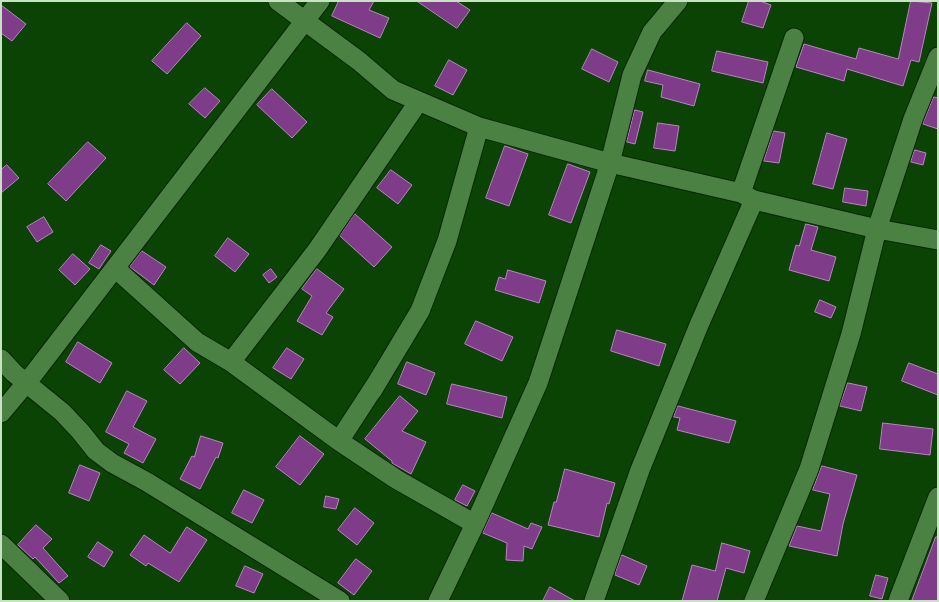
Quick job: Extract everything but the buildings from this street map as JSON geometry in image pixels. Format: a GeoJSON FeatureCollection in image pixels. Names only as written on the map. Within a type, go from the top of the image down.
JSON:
{"type":"FeatureCollection","features":[{"type":"Feature","properties":{"kind":"street"},"geometry":{"type":"LineString","coordinates":[[278,1],[303,22],[359,61],[393,90],[479,127],[610,163],[878,229],[938,240]]}},
{"type":"Feature","properties":{"kind":"street"},"geometry":{"type":"LineString","coordinates":[[1,413],[320,1]]}},
{"type":"Feature","properties":{"kind":"street"},"geometry":{"type":"LineString","coordinates":[[438,601],[475,524],[538,383],[610,163],[632,75],[652,32],[678,1]]}},
{"type":"Feature","properties":{"kind":"street"},"geometry":{"type":"LineString","coordinates":[[594,601],[644,461],[699,325],[748,196],[794,38]]}},
{"type":"Feature","properties":{"kind":"street"},"geometry":{"type":"LineString","coordinates":[[754,601],[809,469],[851,334],[878,229],[913,119],[938,56]]}},
{"type":"Feature","properties":{"kind":"street"},"geometry":{"type":"LineString","coordinates":[[231,362],[317,250],[419,101]]}},
{"type":"Feature","properties":{"kind":"street"},"geometry":{"type":"LineString","coordinates":[[372,391],[420,311],[448,241],[479,127]]}},
{"type":"Feature","properties":{"kind":"street"},"geometry":{"type":"LineString","coordinates":[[115,268],[198,342],[231,362],[339,441],[396,479],[475,524]]}},
{"type":"Feature","properties":{"kind":"street"},"geometry":{"type":"LineString","coordinates":[[339,441],[404,342]]}},
{"type":"Feature","properties":{"kind":"street"},"geometry":{"type":"LineString","coordinates":[[1,358],[62,412],[96,451],[112,463],[147,482],[340,601]]}},
{"type":"Feature","properties":{"kind":"street"},"geometry":{"type":"LineString","coordinates":[[898,601],[938,497]]}},
{"type":"Feature","properties":{"kind":"street"},"geometry":{"type":"LineString","coordinates":[[1,544],[60,601]]}}]}
